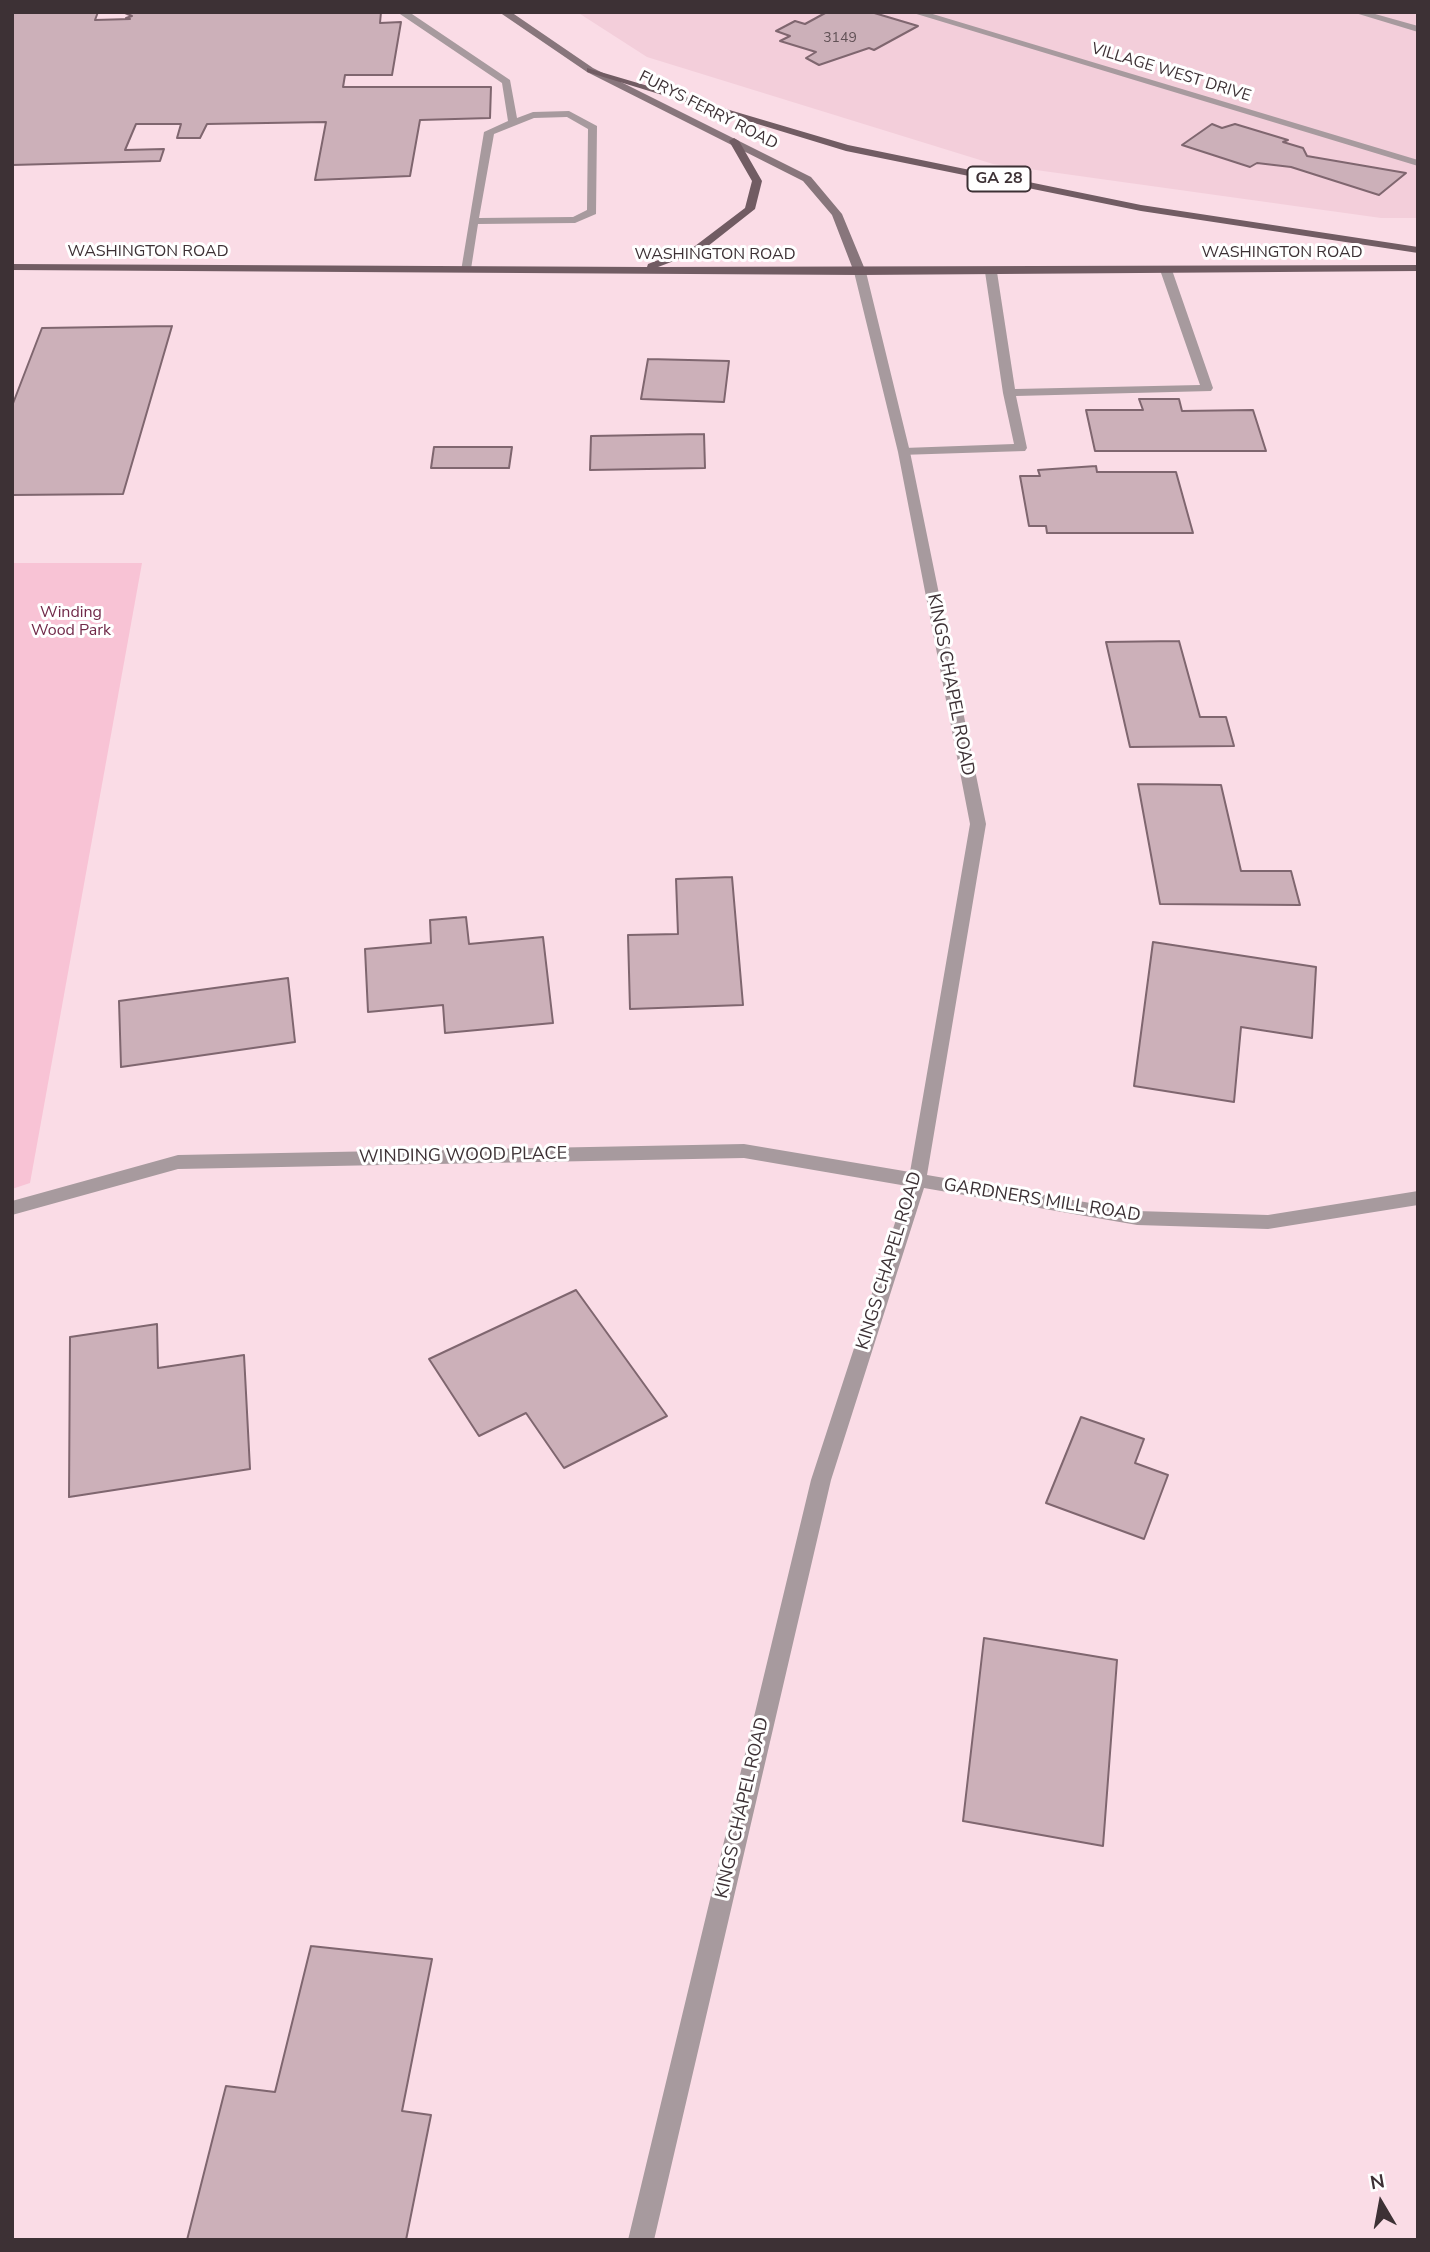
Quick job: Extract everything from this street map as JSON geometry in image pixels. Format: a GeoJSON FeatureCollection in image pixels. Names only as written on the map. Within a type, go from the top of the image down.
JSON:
{"type":"FeatureCollection","features":[{"type":"Feature","properties":{"kind":"main road","name":"FURYS FERRY ROAD"},"geometry":{"type":"LineString","coordinates":[[504,12],[590,70],[807,179],[836,214],[860,272]]}},
{"type":"Feature","properties":{"kind":"main road","name":"GA 28"},"geometry":{"type":"LineString","coordinates":[[590,70],[846,148],[1141,208],[1418,250]]}},
{"type":"Feature","properties":{"kind":"main road"},"geometry":{"type":"LineString","coordinates":[[640,270],[699,248],[750,209],[757,181],[734,141]]}},
{"type":"Feature","properties":{"kind":"main road","name":"WASHINGTON ROAD"},"geometry":{"type":"LineString","coordinates":[[12,267],[860,272],[1418,268]]}},
{"type":"Feature","properties":{"kind":"street"},"geometry":{"type":"LineString","coordinates":[[402,12],[507,82],[513,123]]}},
{"type":"Feature","properties":{"kind":"street","name":"VILLAGE WEST DRIVE"},"geometry":{"type":"LineString","coordinates":[[915,12],[1418,163]]}},
{"type":"Feature","properties":{"kind":"street"},"geometry":{"type":"LineString","coordinates":[[1357,12],[1418,29]]}},
{"type":"Feature","properties":{"kind":"street"},"geometry":{"type":"LineString","coordinates":[[465,269],[473,221],[489,132],[533,115],[569,114],[593,128],[592,212],[575,220],[473,221]]}},
{"type":"Feature","properties":{"kind":"street"},"geometry":{"type":"LineString","coordinates":[[1009,393],[1207,388],[1166,270]]}},
{"type":"Feature","properties":{"kind":"street","name":"KINGS CHAPEL ROAD"},"geometry":{"type":"LineString","coordinates":[[640,2240],[821,1480],[917,1181],[978,824],[904,452],[860,272]]}},
{"type":"Feature","properties":{"kind":"street"},"geometry":{"type":"LineString","coordinates":[[904,452],[1021,448],[1009,393],[991,272]]}},
{"type":"Feature","properties":{"kind":"street","name":"WINDING WOOD PLACE"},"geometry":{"type":"LineString","coordinates":[[12,1208],[178,1162],[744,1151],[917,1181]]}},
{"type":"Feature","properties":{"kind":"street","name":"GARDNERS MILL ROAD"},"geometry":{"type":"LineString","coordinates":[[917,1181],[1137,1218],[1268,1222],[1418,1198]]}},
{"type":"Feature","properties":{"kind":"shaded area"},"geometry":{"type":"Polygon","coordinates":[[[577,12],[1418,12],[1418,218],[1381,218],[993,164],[647,57],[577,12]]]}},
{"type":"Feature","properties":{"kind":"green space","name":"Winding Wood Park"},"geometry":{"type":"Polygon","coordinates":[[[12,563],[142,563],[30,1183],[12,1189],[12,563]]]}},
{"type":"Feature","properties":{"kind":"building"},"geometry":{"type":"Polygon","coordinates":[[[12,12],[98,12],[95,20],[130,19],[126,18],[132,16],[125,13],[128,12],[381,12],[380,23],[401,22],[392,75],[345,75],[343,87],[491,87],[490,118],[420,120],[410,176],[315,180],[326,122],[207,124],[200,138],[177,138],[181,124],[136,124],[125,150],[164,149],[160,161],[12,165],[12,12]]]}},
{"type":"Feature","properties":{"kind":"building"},"geometry":{"type":"Polygon","coordinates":[[[827,12],[871,12],[918,26],[874,50],[869,48],[819,65],[806,58],[816,52],[780,41],[790,36],[776,31],[795,21],[805,24],[827,12]]]}},
{"type":"Feature","properties":{"kind":"building"},"geometry":{"type":"Polygon","coordinates":[[[1212,124],[1222,128],[1235,124],[1288,140],[1283,142],[1303,148],[1307,156],[1406,173],[1379,195],[1291,167],[1257,163],[1250,167],[1182,145],[1212,124]]]}},
{"type":"Feature","properties":{"kind":"building"},"geometry":{"type":"Polygon","coordinates":[[[172,326],[123,494],[12,495],[12,406],[42,328],[172,326]]]}},
{"type":"Feature","properties":{"kind":"building"},"geometry":{"type":"Polygon","coordinates":[[[648,359],[729,361],[724,402],[641,399],[648,359]]]}},
{"type":"Feature","properties":{"kind":"building"},"geometry":{"type":"Polygon","coordinates":[[[1139,399],[1179,399],[1182,411],[1253,410],[1266,451],[1095,451],[1086,410],[1143,410],[1139,399]]]}},
{"type":"Feature","properties":{"kind":"building"},"geometry":{"type":"Polygon","coordinates":[[[704,434],[705,468],[590,470],[591,436],[704,434]]]}},
{"type":"Feature","properties":{"kind":"building"},"geometry":{"type":"Polygon","coordinates":[[[434,447],[512,447],[509,468],[431,468],[434,447]]]}},
{"type":"Feature","properties":{"kind":"building"},"geometry":{"type":"Polygon","coordinates":[[[1096,466],[1097,472],[1176,472],[1193,533],[1047,533],[1046,526],[1029,526],[1020,476],[1040,476],[1038,470],[1096,466]]]}},
{"type":"Feature","properties":{"kind":"building"},"geometry":{"type":"Polygon","coordinates":[[[1179,641],[1200,717],[1226,717],[1234,746],[1130,747],[1106,642],[1179,641]]]}},
{"type":"Feature","properties":{"kind":"building"},"geometry":{"type":"Polygon","coordinates":[[[1138,784],[1221,785],[1241,871],[1291,871],[1300,905],[1160,904],[1138,784]]]}},
{"type":"Feature","properties":{"kind":"building"},"geometry":{"type":"Polygon","coordinates":[[[732,877],[743,1005],[630,1009],[628,935],[678,934],[676,879],[732,877]]]}},
{"type":"Feature","properties":{"kind":"building"},"geometry":{"type":"Polygon","coordinates":[[[466,917],[469,944],[543,937],[553,1023],[445,1033],[443,1005],[368,1012],[365,949],[431,943],[430,920],[466,917]]]}},
{"type":"Feature","properties":{"kind":"building"},"geometry":{"type":"Polygon","coordinates":[[[1153,942],[1316,967],[1312,1038],[1241,1027],[1234,1102],[1134,1086],[1153,942]]]}},
{"type":"Feature","properties":{"kind":"building"},"geometry":{"type":"Polygon","coordinates":[[[288,978],[295,1042],[121,1067],[119,1001],[288,978]]]}},
{"type":"Feature","properties":{"kind":"building"},"geometry":{"type":"Polygon","coordinates":[[[576,1290],[667,1416],[564,1468],[526,1413],[479,1436],[429,1359],[576,1290]]]}},
{"type":"Feature","properties":{"kind":"building"},"geometry":{"type":"Polygon","coordinates":[[[157,1324],[158,1368],[244,1355],[250,1469],[69,1497],[70,1337],[157,1324]]]}},
{"type":"Feature","properties":{"kind":"building"},"geometry":{"type":"Polygon","coordinates":[[[1081,1417],[1144,1439],[1135,1463],[1168,1475],[1144,1539],[1046,1503],[1081,1417]]]}},
{"type":"Feature","properties":{"kind":"building"},"geometry":{"type":"Polygon","coordinates":[[[984,1638],[1117,1660],[1103,1846],[963,1821],[984,1638]]]}},
{"type":"Feature","properties":{"kind":"building"},"geometry":{"type":"Polygon","coordinates":[[[311,1946],[432,1959],[402,2111],[431,2115],[406,2240],[187,2240],[226,2086],[275,2092],[311,1946]]]}}]}
